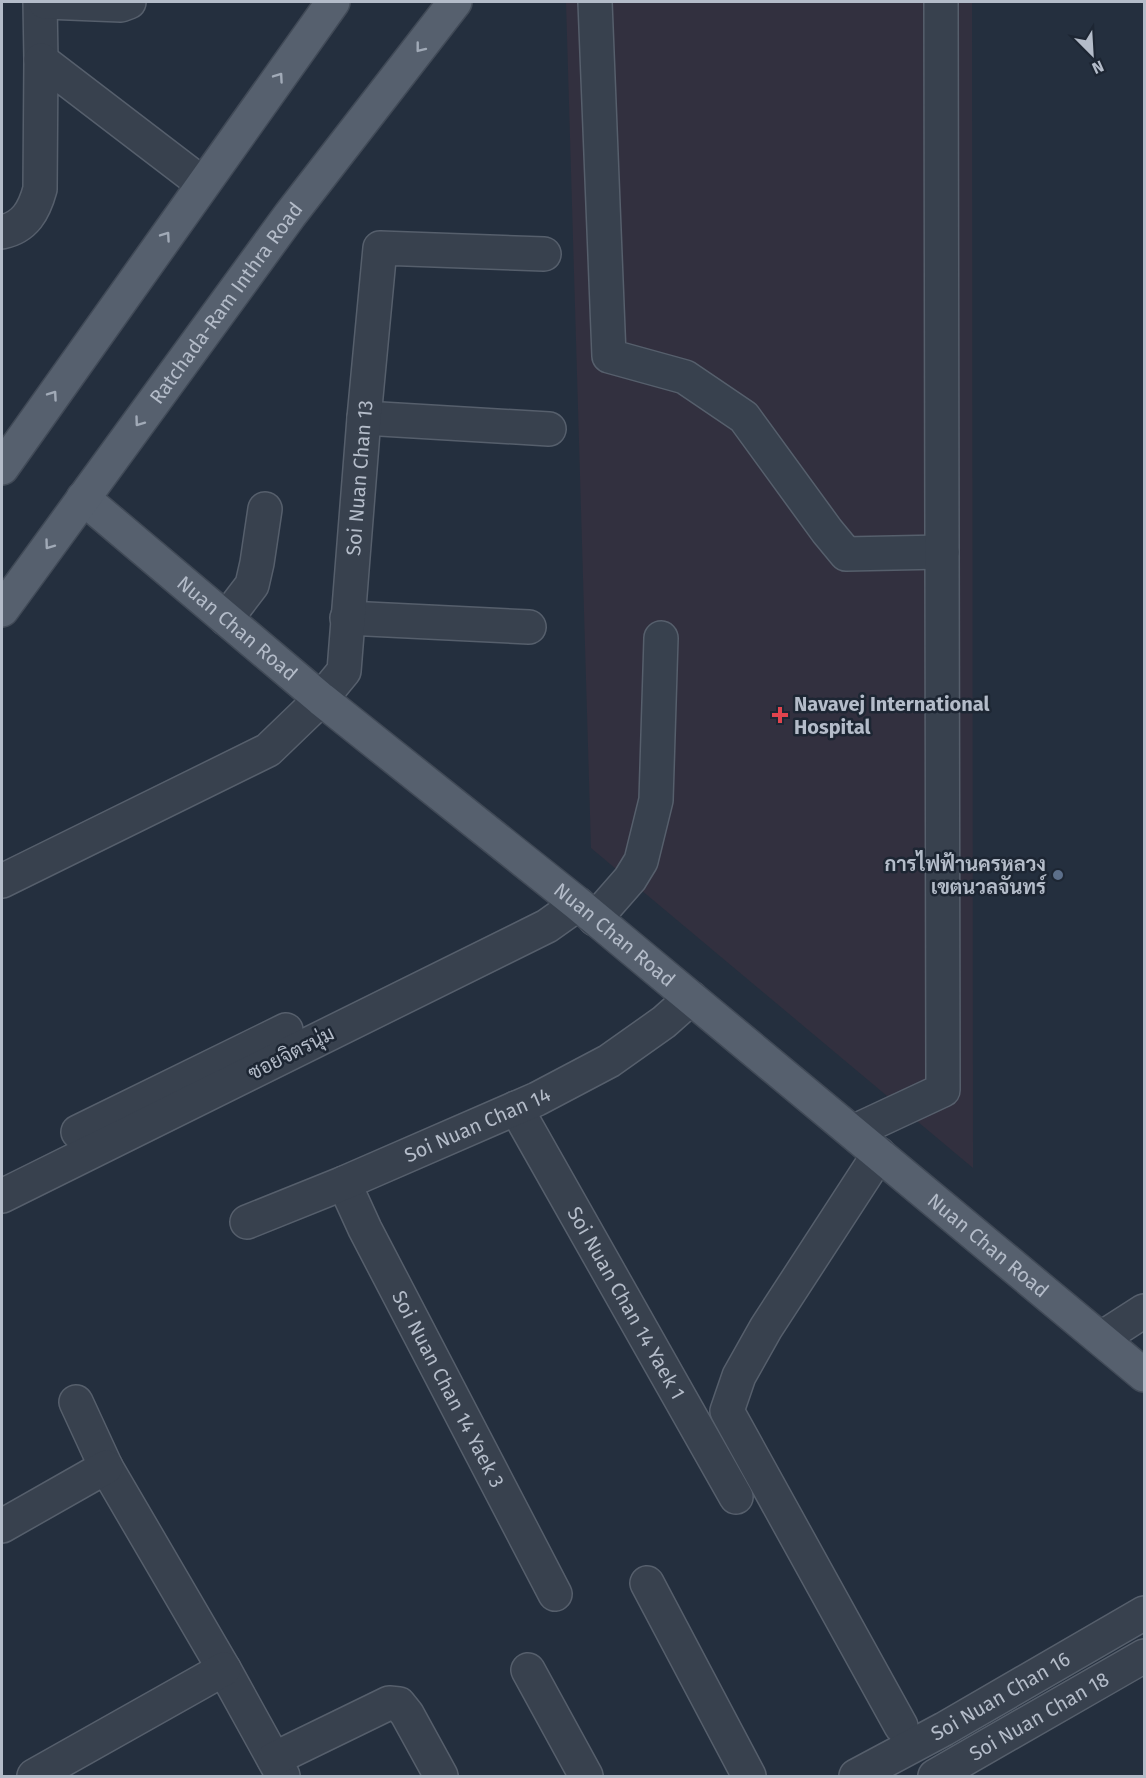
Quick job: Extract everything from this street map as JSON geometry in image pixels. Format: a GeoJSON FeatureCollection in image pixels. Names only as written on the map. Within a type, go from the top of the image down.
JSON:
{"type":"FeatureCollection","features":[{"type":"Feature","properties":{"kind":"main road"},"geometry":{"type":"LineString","coordinates":[[8,446],[203,184],[333,2]]}},
{"type":"Feature","properties":{"kind":"main road","name":"Ratchada-Ram Inthra Road"},"geometry":{"type":"LineString","coordinates":[[2,610],[290,215],[456,2]]}},
{"type":"Feature","properties":{"kind":"main road","name":"Nuan Chan Road"},"geometry":{"type":"LineString","coordinates":[[83,498],[321,699],[578,904],[1144,1375]]}},
{"type":"Feature","properties":{"kind":"street"},"geometry":{"type":"LineString","coordinates":[[2,232],[13,230],[24,222],[35,207],[40,189],[40,2]]}},
{"type":"Feature","properties":{"kind":"street"},"geometry":{"type":"LineString","coordinates":[[45,2],[121,5],[129,2]]}},
{"type":"Feature","properties":{"kind":"street"},"geometry":{"type":"LineString","coordinates":[[595,2],[609,356],[685,377],[744,417],[846,554],[942,552]]}},
{"type":"Feature","properties":{"kind":"street"},"geometry":{"type":"LineString","coordinates":[[854,1132],[943,1090],[941,2]]}},
{"type":"Feature","properties":{"kind":"street"},"geometry":{"type":"LineString","coordinates":[[41,60],[203,184]]}},
{"type":"Feature","properties":{"kind":"street","name":"Soi Nuan Chan 13"},"geometry":{"type":"LineString","coordinates":[[2,881],[268,750],[321,699],[344,671],[380,248],[544,254]]}},
{"type":"Feature","properties":{"kind":"street"},"geometry":{"type":"LineString","coordinates":[[364,418],[549,429]]}},
{"type":"Feature","properties":{"kind":"street"},"geometry":{"type":"LineString","coordinates":[[226,619],[252,585],[266,509]]}},
{"type":"Feature","properties":{"kind":"street"},"geometry":{"type":"LineString","coordinates":[[347,618],[529,627]]}},
{"type":"Feature","properties":{"kind":"street"},"geometry":{"type":"LineString","coordinates":[[78,1132],[529,910],[578,904],[630,879],[641,861],[656,801],[661,639]]}},
{"type":"Feature","properties":{"kind":"street","name":"ซอยจิตรนุ่ม"},"geometry":{"type":"LineString","coordinates":[[2,1196],[536,931],[578,904]]}},
{"type":"Feature","properties":{"kind":"street","name":"Soi Nuan Chan 14"},"geometry":{"type":"LineString","coordinates":[[247,1222],[344,1183],[537,1099],[609,1061],[664,1022],[691,998]]}},
{"type":"Feature","properties":{"kind":"street","name":"Soi Nuan Chan 14 Yaek 1"},"geometry":{"type":"LineString","coordinates":[[516,1108],[736,1497]]}},
{"type":"Feature","properties":{"kind":"street"},"geometry":{"type":"LineString","coordinates":[[879,1154],[766,1328],[739,1376],[727,1411],[901,1726]]}},
{"type":"Feature","properties":{"kind":"street","name":"Soi Nuan Chan 14 Yaek 3"},"geometry":{"type":"LineString","coordinates":[[344,1183],[365,1229],[555,1594]]}},
{"type":"Feature","properties":{"kind":"street"},"geometry":{"type":"LineString","coordinates":[[1102,1338],[1144,1311]]}},
{"type":"Feature","properties":{"kind":"street"},"geometry":{"type":"LineString","coordinates":[[76,1402],[106,1467],[224,1669],[278,1768],[389,1703],[399,1704],[407,1714],[441,1776]]}},
{"type":"Feature","properties":{"kind":"street"},"geometry":{"type":"LineString","coordinates":[[2,1526],[106,1467]]}},
{"type":"Feature","properties":{"kind":"street"},"geometry":{"type":"LineString","coordinates":[[647,1582],[749,1776]]}},
{"type":"Feature","properties":{"kind":"street","name":"Soi Nuan Chan 16"},"geometry":{"type":"LineString","coordinates":[[856,1776],[944,1729],[1144,1613]]}},
{"type":"Feature","properties":{"kind":"street","name":"Soi Nuan Chan 18"},"geometry":{"type":"LineString","coordinates":[[935,1776],[1144,1656]]}},
{"type":"Feature","properties":{"kind":"street"},"geometry":{"type":"LineString","coordinates":[[34,1776],[224,1669]]}},
{"type":"Feature","properties":{"kind":"street"},"geometry":{"type":"LineString","coordinates":[[528,1670],[586,1776]]}},
{"type":"Feature","properties":{"kind":"shaded area","name":"Navavej International Hospital"},"geometry":{"type":"Polygon","coordinates":[[[566,2],[972,2],[973,1168],[591,848],[566,2]]]}},
{"type":"Feature","properties":{"kind":"place","name":"Navavej International Hospital"},"geometry":{"type":"Point","coordinates":[780,715]}},
{"type":"Feature","properties":{"kind":"place","name":"การไฟฟ้านครหลวง เขตนวลจันทร์"},"geometry":{"type":"Point","coordinates":[1058,875]}}]}
